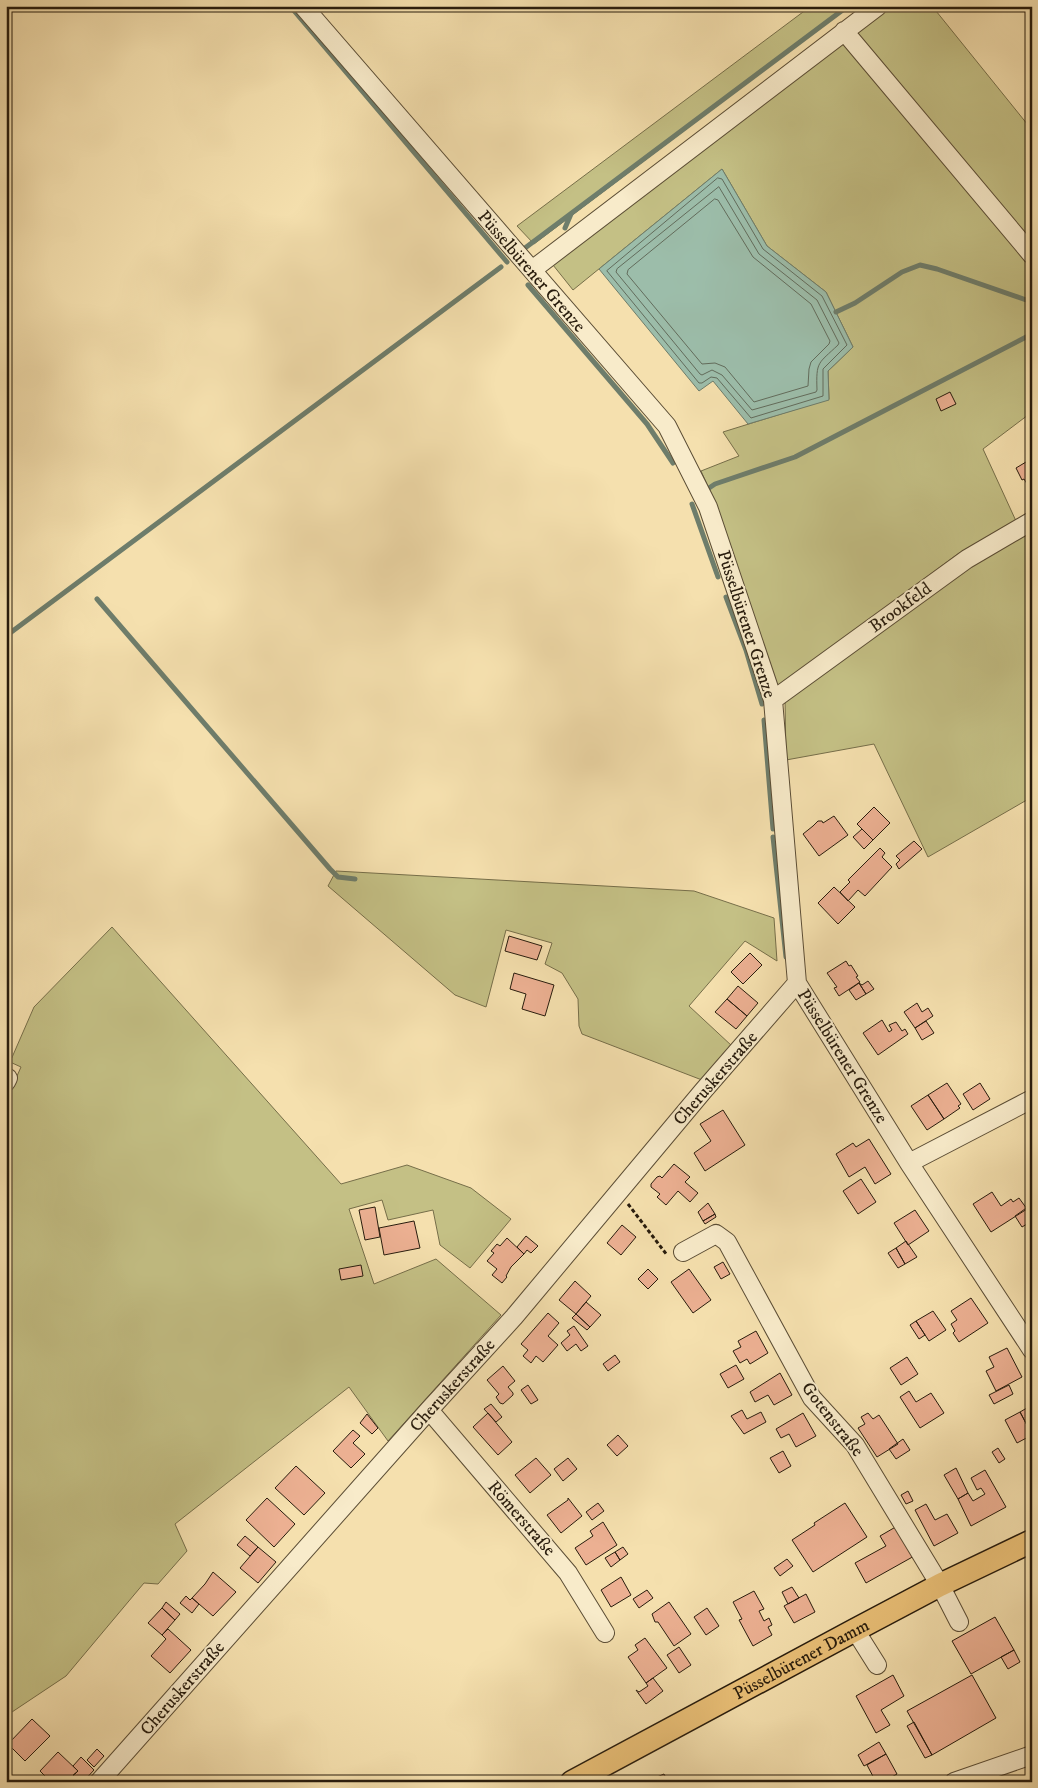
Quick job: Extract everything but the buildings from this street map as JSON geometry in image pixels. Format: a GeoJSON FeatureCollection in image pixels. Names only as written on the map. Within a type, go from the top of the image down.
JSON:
{"type":"FeatureCollection","features":[{"type":"Feature","properties":{"kind":"main road","name":"Püsselbürener Damm"},"geometry":{"type":"LineString","coordinates":[[572,1782],[940,1585],[1032,1541]]}},
{"type":"Feature","properties":{"kind":"street","name":"Püsselbürener Grenze"},"geometry":{"type":"LineString","coordinates":[[303,6],[667,426],[708,507],[773,700],[797,983],[909,1163],[1032,1350]]}},
{"type":"Feature","properties":{"kind":"street"},"geometry":{"type":"LineString","coordinates":[[532,270],[878,6]]}},
{"type":"Feature","properties":{"kind":"street"},"geometry":{"type":"LineString","coordinates":[[844,31],[1032,255]]}},
{"type":"Feature","properties":{"kind":"street","name":"Brookfeld"},"geometry":{"type":"LineString","coordinates":[[773,700],[967,559],[1032,521]]}},
{"type":"Feature","properties":{"kind":"street","name":"Cheruskerstraße"},"geometry":{"type":"LineString","coordinates":[[99,1782],[514,1317],[703,1091],[797,983]]}},
{"type":"Feature","properties":{"kind":"street"},"geometry":{"type":"LineString","coordinates":[[909,1163],[1032,1099]]}},
{"type":"Feature","properties":{"kind":"street","name":"Gotenstraße"},"geometry":{"type":"LineString","coordinates":[[683,1252],[716,1234],[727,1242],[812,1398],[855,1445],[940,1585]]}},
{"type":"Feature","properties":{"kind":"street","name":"Römerstraße"},"geometry":{"type":"LineString","coordinates":[[429,1410],[568,1573],[605,1633]]}},
{"type":"Feature","properties":{"kind":"street"},"geometry":{"type":"LineString","coordinates":[[940,1585],[959,1622]]}},
{"type":"Feature","properties":{"kind":"street"},"geometry":{"type":"LineString","coordinates":[[855,1630],[877,1665]]}},
{"type":"Feature","properties":{"kind":"street"},"geometry":{"type":"LineString","coordinates":[[954,1782],[1032,1756]]}},
{"type":"Feature","properties":{"kind":"path"},"geometry":{"type":"LineString","coordinates":[[619,1191],[669,1257],[683,1252]]}},
{"type":"Feature","properties":{"kind":"shaded area"},"geometry":{"type":"Polygon","coordinates":[[[811,6],[849,6],[534,244],[517,226],[811,6]]]}},
{"type":"Feature","properties":{"kind":"shaded area"},"geometry":{"type":"Polygon","coordinates":[[[890,6],[932,6],[1032,130],[1032,412],[983,449],[1016,521],[959,553],[777,688],[714,500],[701,471],[739,456],[723,432],[829,399],[828,371],[853,347],[826,292],[767,246],[722,169],[573,290],[549,260],[725,126],[890,6]]]}},
{"type":"Feature","properties":{"kind":"shaded area"},"geometry":{"type":"Polygon","coordinates":[[[1032,528],[1032,797],[928,857],[874,744],[786,760],[785,699],[970,564],[1032,528]]]}},
{"type":"Feature","properties":{"kind":"shaded area"},"geometry":{"type":"Polygon","coordinates":[[[336,871],[694,891],[774,918],[777,961],[745,941],[689,1006],[732,1046],[702,1080],[582,1034],[579,1026],[578,999],[562,973],[545,964],[552,943],[506,930],[486,1007],[455,995],[328,886],[336,871]]]}},
{"type":"Feature","properties":{"kind":"shaded area"},"geometry":{"type":"Polygon","coordinates":[[[112,927],[341,1184],[407,1165],[471,1188],[511,1219],[470,1268],[440,1245],[433,1210],[388,1220],[382,1200],[349,1209],[374,1284],[436,1259],[501,1315],[388,1441],[349,1387],[175,1524],[187,1551],[158,1584],[144,1583],[66,1676],[6,1716],[6,1101],[21,1067],[10,1062],[34,1007],[112,927]]]}},
{"type":"Feature","properties":{"kind":"water"},"geometry":{"type":"Polygon","coordinates":[[[722,169],[767,246],[826,292],[853,347],[828,371],[829,400],[748,424],[713,381],[699,391],[599,269],[722,169]]]}},
{"type":"Feature","properties":{"kind":"waterway"},"geometry":{"type":"LineString","coordinates":[[290,6],[507,262]]}},
{"type":"Feature","properties":{"kind":"waterway"},"geometry":{"type":"LineString","coordinates":[[525,248],[848,6]]}},
{"type":"Feature","properties":{"kind":"waterway"},"geometry":{"type":"LineString","coordinates":[[565,228],[571,214]]}},
{"type":"Feature","properties":{"kind":"waterway"},"geometry":{"type":"LineString","coordinates":[[836,312],[855,303],[902,272],[920,265],[937,269],[1032,302]]}},
{"type":"Feature","properties":{"kind":"waterway"},"geometry":{"type":"LineString","coordinates":[[6,636],[501,267]]}},
{"type":"Feature","properties":{"kind":"waterway"},"geometry":{"type":"LineString","coordinates":[[528,285],[647,424],[673,463]]}},
{"type":"Feature","properties":{"kind":"waterway"},"geometry":{"type":"LineString","coordinates":[[709,488],[715,484],[795,457],[1032,334]]}},
{"type":"Feature","properties":{"kind":"waterway"},"geometry":{"type":"LineString","coordinates":[[692,504],[718,577]]}},
{"type":"Feature","properties":{"kind":"waterway"},"geometry":{"type":"LineString","coordinates":[[726,597],[746,650],[762,704]]}},
{"type":"Feature","properties":{"kind":"waterway"},"geometry":{"type":"LineString","coordinates":[[97,599],[330,869],[338,877],[355,879]]}},
{"type":"Feature","properties":{"kind":"waterway"},"geometry":{"type":"LineString","coordinates":[[764,720],[773,829]]}},
{"type":"Feature","properties":{"kind":"waterway"},"geometry":{"type":"LineString","coordinates":[[773,837],[786,957]]}}]}
